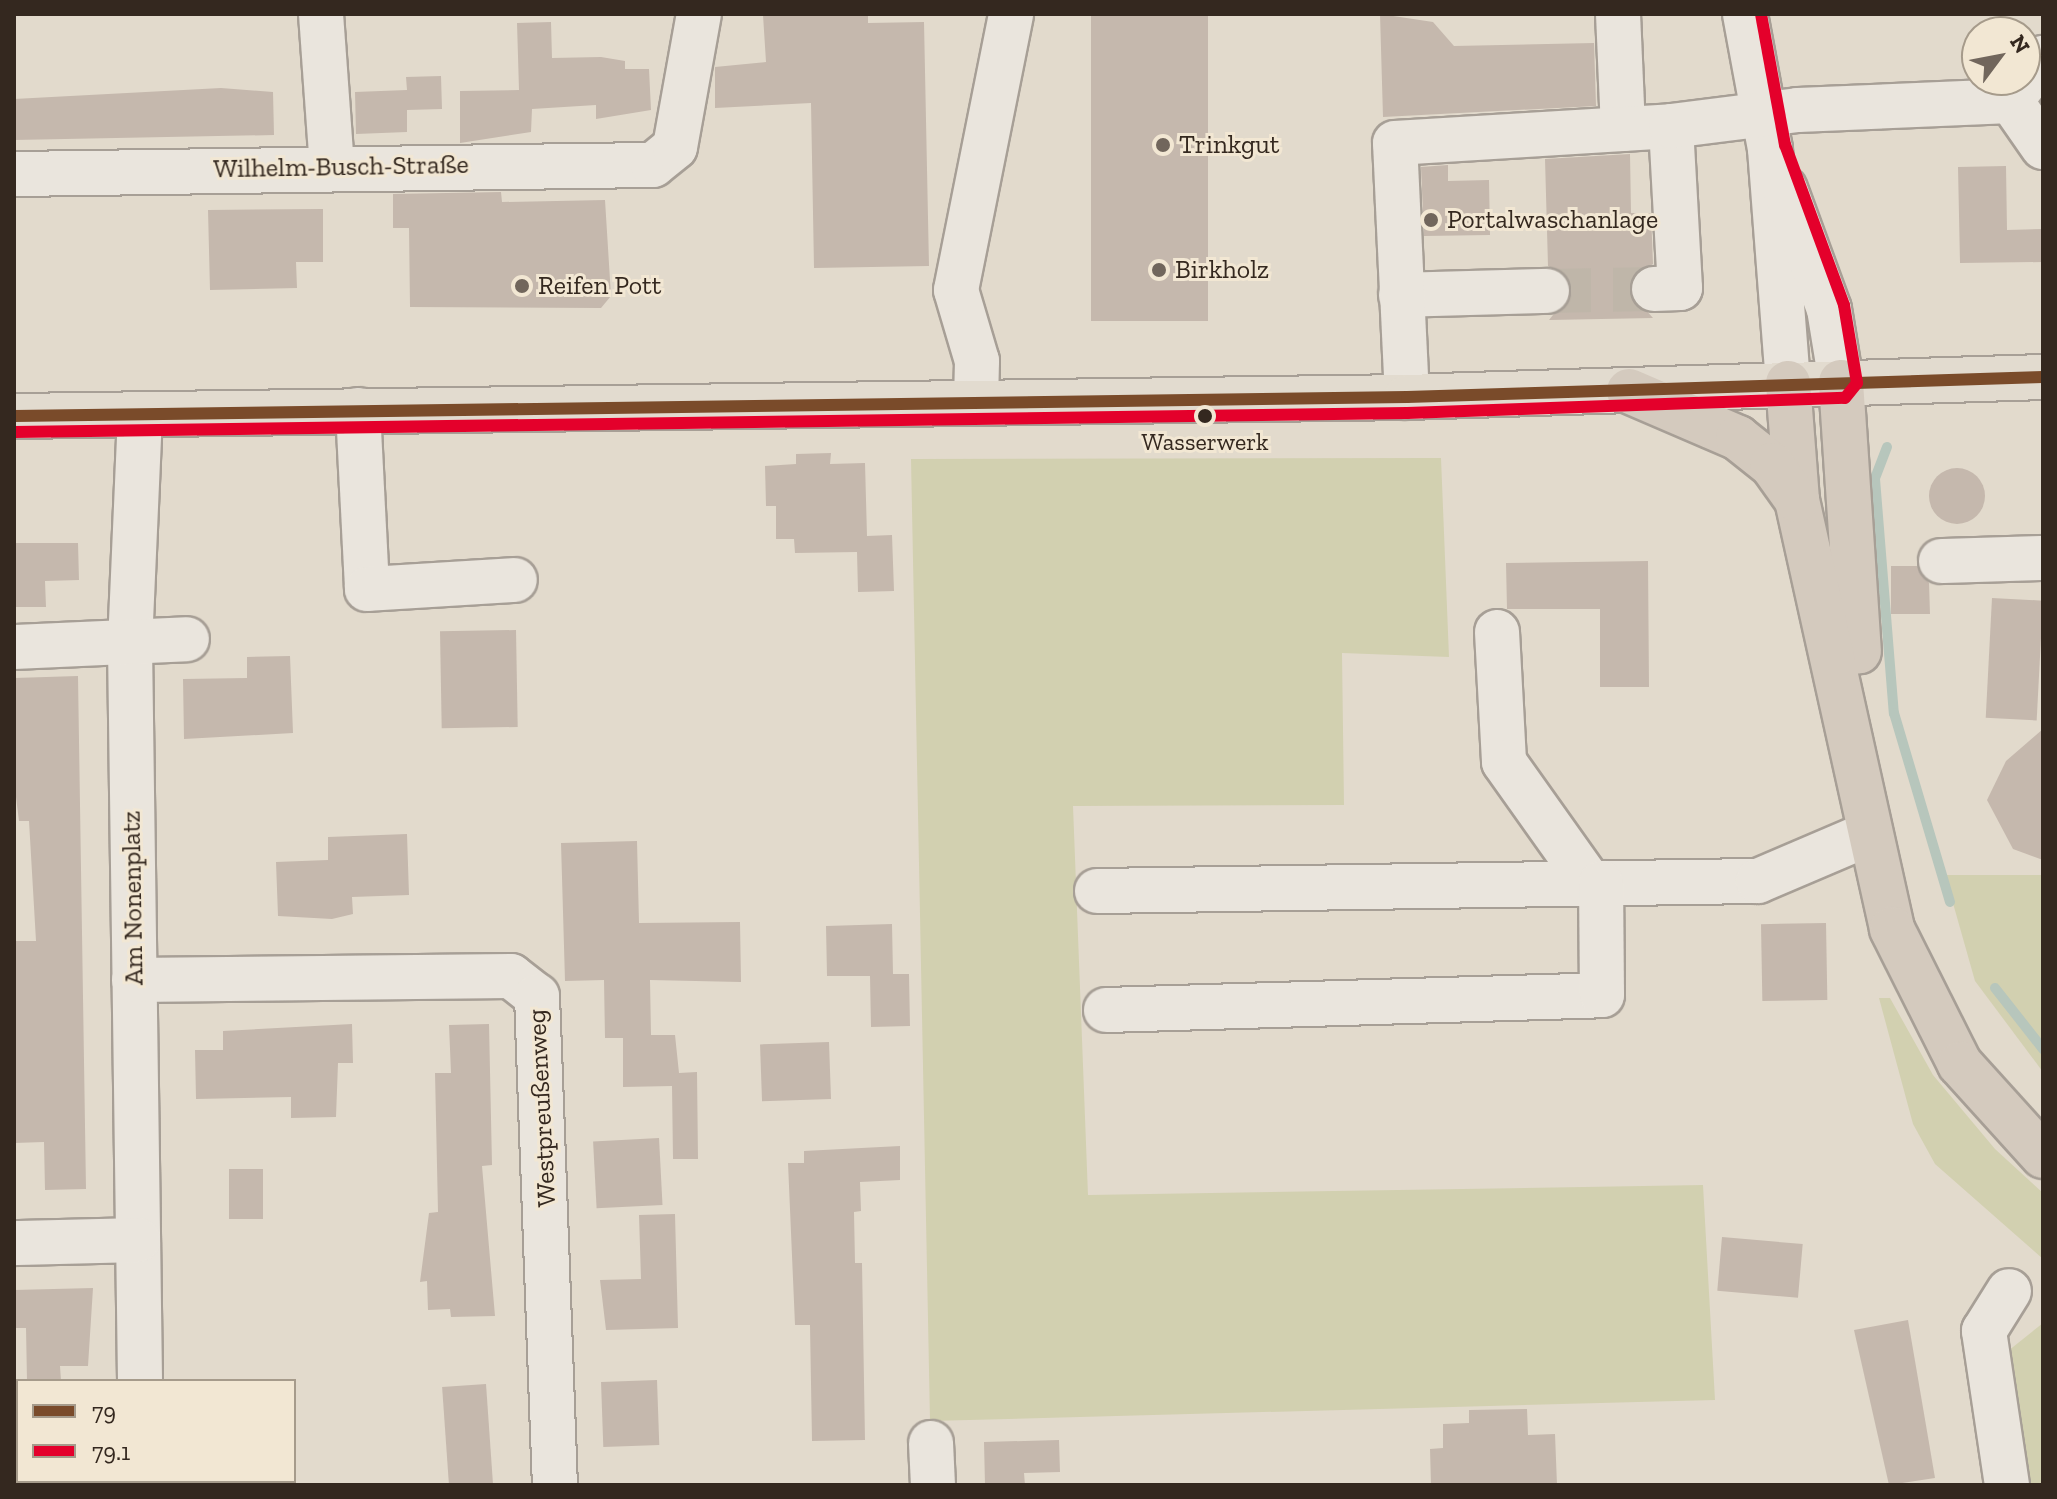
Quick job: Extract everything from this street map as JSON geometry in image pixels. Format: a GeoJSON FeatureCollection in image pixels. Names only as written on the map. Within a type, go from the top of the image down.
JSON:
{"type":"FeatureCollection","features":[{"type":"Feature","properties":{"kind":"highway"},"geometry":{"type":"LineString","coordinates":[[1841,382],[1854,612],[1894,869],[1948,1013],[2000,1088],[2043,1134]]}},
{"type":"Feature","properties":{"kind":"highway"},"geometry":{"type":"LineString","coordinates":[[1788,383],[1797,500],[1868,834],[1892,929],[1935,1026],[1990,1102],[2043,1156]]}},
{"type":"Feature","properties":{"kind":"highway"},"geometry":{"type":"LineString","coordinates":[[1629,391],[1738,438],[1772,465],[1797,500]]}},
{"type":"Feature","properties":{"kind":"main road"},"geometry":{"type":"LineString","coordinates":[[14,416],[1407,397],[2043,377]]}},
{"type":"Feature","properties":{"kind":"street"},"geometry":{"type":"LineString","coordinates":[[321,14],[332,166]]}},
{"type":"Feature","properties":{"kind":"street","name":"Wilhelm-Busch-Straße"},"geometry":{"type":"LineString","coordinates":[[14,174],[332,166],[653,165],[666,158],[675,147],[699,14]]}},
{"type":"Feature","properties":{"kind":"street"},"geometry":{"type":"LineString","coordinates":[[976,402],[977,361],[956,290],[1011,14]]}},
{"type":"Feature","properties":{"kind":"street"},"geometry":{"type":"LineString","coordinates":[[1618,14],[1623,129]]}},
{"type":"Feature","properties":{"kind":"street"},"geometry":{"type":"LineString","coordinates":[[1745,14],[1767,132],[1788,383]]}},
{"type":"Feature","properties":{"kind":"street"},"geometry":{"type":"LineString","coordinates":[[1407,397],[1395,143],[1671,126],[1767,132],[2011,101],[2043,58]]}},
{"type":"Feature","properties":{"kind":"street"},"geometry":{"type":"LineString","coordinates":[[2011,101],[2043,147]]}},
{"type":"Feature","properties":{"kind":"street"},"geometry":{"type":"LineString","coordinates":[[1654,289],[1680,288],[1671,126]]}},
{"type":"Feature","properties":{"kind":"street"},"geometry":{"type":"LineString","coordinates":[[1767,132],[1829,309],[1841,382]]}},
{"type":"Feature","properties":{"kind":"street"},"geometry":{"type":"LineString","coordinates":[[1401,295],[1547,291]]}},
{"type":"Feature","properties":{"kind":"street"},"geometry":{"type":"LineString","coordinates":[[358,410],[367,589],[515,580]]}},
{"type":"Feature","properties":{"kind":"street","name":"Am Nonenplatz"},"geometry":{"type":"LineString","coordinates":[[140,415],[130,645],[140,1379]]}},
{"type":"Feature","properties":{"kind":"street"},"geometry":{"type":"LineString","coordinates":[[1941,561],[2043,558]]}},
{"type":"Feature","properties":{"kind":"street"},"geometry":{"type":"LineString","coordinates":[[1106,1010],[1602,995],[1595,883],[1504,762],[1497,632]]}},
{"type":"Feature","properties":{"kind":"street"},"geometry":{"type":"LineString","coordinates":[[14,647],[130,645],[187,639]]}},
{"type":"Feature","properties":{"kind":"street"},"geometry":{"type":"LineString","coordinates":[[1097,891],[1758,881],[1868,834]]}},
{"type":"Feature","properties":{"kind":"street","name":"Westpreußenweg"},"geometry":{"type":"LineString","coordinates":[[134,980],[511,976],[537,996],[555,1485]]}},
{"type":"Feature","properties":{"kind":"street"},"geometry":{"type":"LineString","coordinates":[[14,1243],[138,1240]]}},
{"type":"Feature","properties":{"kind":"street"},"geometry":{"type":"LineString","coordinates":[[2007,1485],[1984,1331],[2009,1291]]}},
{"type":"Feature","properties":{"kind":"shaded area"},"geometry":{"type":"Polygon","coordinates":[[[1441,458],[1449,657],[1342,653],[1344,805],[1073,806],[1088,1195],[1703,1185],[1715,1400],[930,1421],[911,459],[1441,458]]]}},
{"type":"Feature","properties":{"kind":"shaded area"},"geometry":{"type":"Polygon","coordinates":[[[1945,875],[2043,875],[2043,1072],[1975,981],[1945,875]]]}},
{"type":"Feature","properties":{"kind":"shaded area"},"geometry":{"type":"Polygon","coordinates":[[[1879,998],[1890,998],[1933,1075],[1995,1149],[2043,1193],[2043,1259],[1935,1164],[1913,1124],[1879,998]]]}},
{"type":"Feature","properties":{"kind":"shaded area"},"geometry":{"type":"Polygon","coordinates":[[[2043,1323],[2043,1485],[2027,1485],[2008,1351],[2043,1323]]]}},
{"type":"Feature","properties":{"kind":"building"},"geometry":{"type":"Polygon","coordinates":[[[868,14],[868,23],[924,22],[929,266],[814,268],[811,103],[715,108],[715,67],[766,62],[763,15],[868,14]]]}},
{"type":"Feature","properties":{"kind":"building"},"geometry":{"type":"Polygon","coordinates":[[[1091,14],[1208,14],[1208,321],[1091,321],[1091,14]]]}},
{"type":"Feature","properties":{"kind":"building"},"geometry":{"type":"Polygon","coordinates":[[[1380,14],[1433,22],[1454,46],[1594,43],[1596,106],[1383,117],[1380,14]]]}},
{"type":"Feature","properties":{"kind":"building"},"geometry":{"type":"Polygon","coordinates":[[[551,22],[552,58],[601,57],[625,61],[625,69],[649,69],[651,110],[596,119],[596,105],[532,109],[531,132],[460,143],[460,91],[519,90],[517,23],[551,22]]]}},
{"type":"Feature","properties":{"kind":"building"},"geometry":{"type":"Polygon","coordinates":[[[441,76],[442,109],[407,110],[407,132],[356,134],[355,92],[407,90],[406,77],[441,76]]]}},
{"type":"Feature","properties":{"kind":"building"},"geometry":{"type":"Polygon","coordinates":[[[221,88],[273,92],[274,135],[14,140],[14,99],[221,88]]]}},
{"type":"Feature","properties":{"kind":"building"},"geometry":{"type":"Polygon","coordinates":[[[1630,154],[1631,213],[1651,213],[1653,264],[1632,277],[1629,291],[1653,318],[1549,320],[1572,291],[1568,277],[1548,266],[1545,159],[1630,154]]]}},
{"type":"Feature","properties":{"kind":"building"},"geometry":{"type":"Polygon","coordinates":[[[1448,165],[1448,181],[1489,180],[1490,235],[1424,236],[1421,167],[1448,165]]]}},
{"type":"Feature","properties":{"kind":"building"},"geometry":{"type":"Polygon","coordinates":[[[2006,166],[2007,230],[2043,229],[2043,262],[1960,263],[1958,167],[2006,166]]]}},
{"type":"Feature","properties":{"kind":"building"},"geometry":{"type":"Polygon","coordinates":[[[501,192],[502,202],[605,200],[611,296],[601,308],[410,307],[409,228],[393,228],[393,194],[501,192]]]}},
{"type":"Feature","properties":{"kind":"building"},"geometry":{"type":"Polygon","coordinates":[[[323,209],[323,262],[296,262],[297,288],[210,290],[208,210],[323,209]]]}},
{"type":"Feature","properties":{"kind":"building"},"geometry":{"type":"Polygon","coordinates":[[[831,453],[830,464],[865,463],[867,536],[892,535],[894,591],[858,592],[857,552],[795,553],[794,539],[776,539],[776,506],[766,506],[765,466],[796,464],[796,454],[831,453]]]}},
{"type":"Feature","properties":{"kind":"building"},"geometry":{"type":"Polygon","coordinates":[[[1957,468],[1977,476],[1985,496],[1977,516],[1957,524],[1937,516],[1929,496],[1937,476],[1957,468]]]}},
{"type":"Feature","properties":{"kind":"building"},"geometry":{"type":"Polygon","coordinates":[[[14,543],[78,543],[79,580],[45,581],[46,607],[14,607],[14,543]]]}},
{"type":"Feature","properties":{"kind":"building"},"geometry":{"type":"Polygon","coordinates":[[[1648,561],[1649,687],[1600,687],[1600,609],[1507,609],[1506,563],[1648,561]]]}},
{"type":"Feature","properties":{"kind":"building"},"geometry":{"type":"Polygon","coordinates":[[[1891,566],[1917,566],[1929,583],[1930,614],[1891,614],[1891,566]]]}},
{"type":"Feature","properties":{"kind":"building"},"geometry":{"type":"Polygon","coordinates":[[[1992,598],[2043,601],[2037,721],[1986,718],[1992,598]]]}},
{"type":"Feature","properties":{"kind":"building"},"geometry":{"type":"Polygon","coordinates":[[[516,630],[518,727],[442,728],[440,631],[516,630]]]}},
{"type":"Feature","properties":{"kind":"building"},"geometry":{"type":"Polygon","coordinates":[[[290,656],[293,733],[184,739],[183,679],[247,678],[247,657],[290,656]]]}},
{"type":"Feature","properties":{"kind":"building"},"geometry":{"type":"Polygon","coordinates":[[[78,676],[86,1189],[45,1190],[44,1142],[14,1143],[14,941],[36,941],[29,821],[19,821],[14,781],[14,678],[78,676]]]}},
{"type":"Feature","properties":{"kind":"building"},"geometry":{"type":"Polygon","coordinates":[[[2043,729],[2043,860],[2013,849],[1987,800],[2006,761],[2043,729]]]}},
{"type":"Feature","properties":{"kind":"building"},"geometry":{"type":"Polygon","coordinates":[[[407,834],[409,895],[352,897],[353,914],[332,919],[278,916],[276,862],[328,860],[328,837],[407,834]]]}},
{"type":"Feature","properties":{"kind":"building"},"geometry":{"type":"Polygon","coordinates":[[[637,841],[639,923],[740,922],[741,982],[650,980],[651,1035],[675,1035],[679,1073],[697,1072],[698,1159],[673,1159],[672,1086],[623,1087],[623,1038],[605,1038],[604,980],[565,981],[561,843],[637,841]]]}},
{"type":"Feature","properties":{"kind":"building"},"geometry":{"type":"Polygon","coordinates":[[[1826,923],[1827,1000],[1762,1001],[1761,924],[1826,923]]]}},
{"type":"Feature","properties":{"kind":"building"},"geometry":{"type":"Polygon","coordinates":[[[892,924],[893,974],[909,974],[910,1026],[871,1027],[870,976],[827,976],[826,926],[892,924]]]}},
{"type":"Feature","properties":{"kind":"building"},"geometry":{"type":"Polygon","coordinates":[[[352,1024],[353,1063],[338,1063],[336,1117],[291,1118],[291,1097],[196,1099],[195,1050],[223,1050],[223,1031],[352,1024]]]}},
{"type":"Feature","properties":{"kind":"building"},"geometry":{"type":"Polygon","coordinates":[[[489,1024],[492,1165],[482,1166],[495,1316],[451,1317],[450,1309],[428,1310],[427,1281],[420,1282],[429,1213],[438,1212],[435,1073],[451,1073],[449,1025],[489,1024]]]}},
{"type":"Feature","properties":{"kind":"building"},"geometry":{"type":"Polygon","coordinates":[[[829,1042],[831,1099],[762,1101],[760,1044],[829,1042]]]}},
{"type":"Feature","properties":{"kind":"building"},"geometry":{"type":"Polygon","coordinates":[[[659,1138],[663,1205],[597,1208],[593,1141],[659,1138]]]}},
{"type":"Feature","properties":{"kind":"building"},"geometry":{"type":"Polygon","coordinates":[[[900,1146],[900,1180],[860,1182],[861,1211],[854,1212],[855,1263],[862,1263],[865,1440],[812,1441],[810,1325],[795,1325],[788,1163],[804,1163],[804,1151],[900,1146]]]}},
{"type":"Feature","properties":{"kind":"building"},"geometry":{"type":"Polygon","coordinates":[[[229,1169],[263,1169],[263,1219],[229,1219],[229,1169]]]}},
{"type":"Feature","properties":{"kind":"building"},"geometry":{"type":"Polygon","coordinates":[[[675,1214],[678,1328],[606,1330],[600,1280],[641,1279],[639,1215],[675,1214]]]}},
{"type":"Feature","properties":{"kind":"building"},"geometry":{"type":"Polygon","coordinates":[[[1722,1237],[1803,1244],[1798,1298],[1717,1291],[1722,1237]]]}},
{"type":"Feature","properties":{"kind":"building"},"geometry":{"type":"Polygon","coordinates":[[[93,1288],[88,1366],[60,1366],[61,1379],[27,1379],[26,1328],[14,1328],[14,1290],[93,1288]]]}},
{"type":"Feature","properties":{"kind":"building"},"geometry":{"type":"Polygon","coordinates":[[[1908,1320],[1935,1478],[1889,1485],[1854,1330],[1908,1320]]]}},
{"type":"Feature","properties":{"kind":"building"},"geometry":{"type":"Polygon","coordinates":[[[657,1380],[659,1445],[603,1447],[601,1382],[657,1380]]]}},
{"type":"Feature","properties":{"kind":"building"},"geometry":{"type":"Polygon","coordinates":[[[486,1384],[493,1485],[449,1485],[442,1387],[486,1384]]]}},
{"type":"Feature","properties":{"kind":"building"},"geometry":{"type":"Polygon","coordinates":[[[1527,1409],[1528,1435],[1555,1434],[1557,1485],[1431,1485],[1430,1449],[1443,1448],[1443,1424],[1469,1423],[1469,1410],[1527,1409]]]}},
{"type":"Feature","properties":{"kind":"building"},"geometry":{"type":"Polygon","coordinates":[[[1059,1440],[1060,1472],[1024,1473],[1025,1485],[985,1485],[984,1442],[1059,1440]]]}},
{"type":"Feature","properties":{"kind":"waterway"},"geometry":{"type":"LineString","coordinates":[[1887,447],[1875,479],[1894,713],[1950,902]]}},
{"type":"Feature","properties":{"kind":"waterway"},"geometry":{"type":"LineString","coordinates":[[1995,988],[2043,1049]]}},
{"type":"Feature","properties":{"kind":"tunnel"},"geometry":{"type":"LineString","coordinates":[[1547,291],[1654,289]]}},
{"type":"Feature","properties":{"kind":"transit line","name":"79.1"},"geometry":{"type":"LineString","coordinates":[[14,432],[1407,413],[1845,398],[1857,383],[1844,305],[1785,145],[1761,14]]}},
{"type":"Feature","properties":{"kind":"transit line","name":"79"},"geometry":{"type":"LineString","coordinates":[[14,416],[1407,397],[2043,377]]}},
{"type":"Feature","properties":{"kind":"place","name":"Trinkgut"},"geometry":{"type":"Point","coordinates":[1163,145]}},
{"type":"Feature","properties":{"kind":"place","name":"Portalwaschanlage"},"geometry":{"type":"Point","coordinates":[1431,220]}},
{"type":"Feature","properties":{"kind":"place","name":"Birkholz"},"geometry":{"type":"Point","coordinates":[1159,270]}},
{"type":"Feature","properties":{"kind":"place","name":"Reifen Pott"},"geometry":{"type":"Point","coordinates":[522,286]}},
{"type":"Feature","properties":{"kind":"place","name":"Wasserwerk"},"geometry":{"type":"Point","coordinates":[1205,416]}}]}
